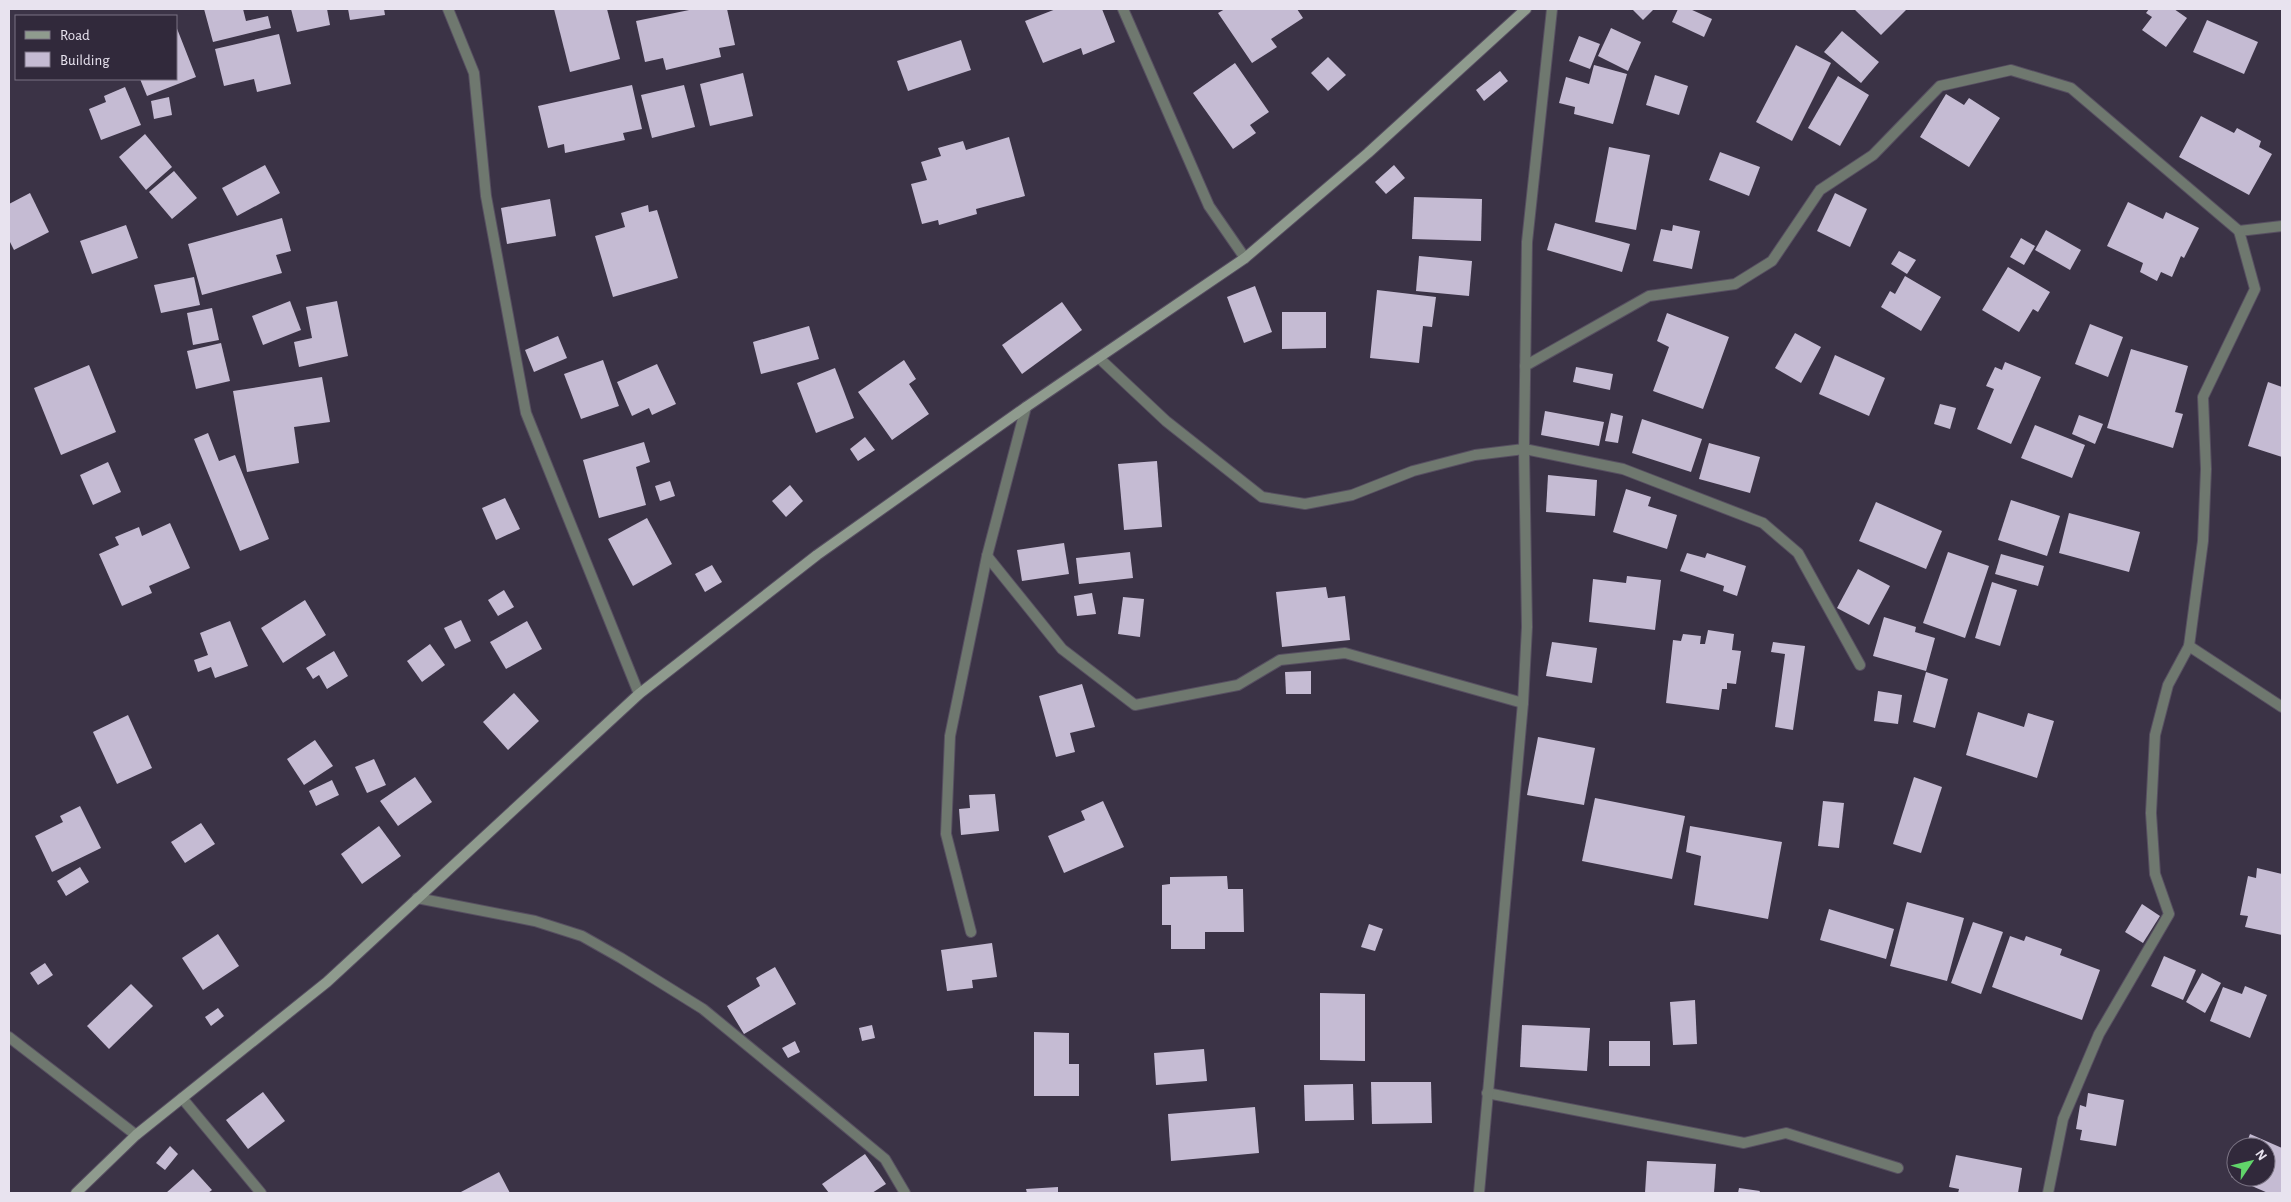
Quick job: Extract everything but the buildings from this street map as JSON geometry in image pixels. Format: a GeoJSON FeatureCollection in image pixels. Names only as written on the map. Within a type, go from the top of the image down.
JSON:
{"type":"FeatureCollection","features":[{"type":"Feature","properties":{"kind":"street"},"geometry":{"type":"LineString","coordinates":[[448,9],[474,73],[486,196],[526,413],[638,694]]}},
{"type":"Feature","properties":{"kind":"street"},"geometry":{"type":"LineString","coordinates":[[1123,9],[1209,206],[1245,258]]}},
{"type":"Feature","properties":{"kind":"street"},"geometry":{"type":"LineString","coordinates":[[76,1193],[136,1135],[327,982],[638,694],[817,554],[1026,407],[1245,258],[1368,153],[1526,9]]}},
{"type":"Feature","properties":{"kind":"street"},"geometry":{"type":"LineString","coordinates":[[1479,1193],[1523,703],[1527,627],[1524,449],[1527,242],[1552,9]]}},
{"type":"Feature","properties":{"kind":"street"},"geometry":{"type":"LineString","coordinates":[[1525,366],[1649,296],[1735,284],[1772,261],[1820,190],[1873,155],[1940,86],[2010,70],[2071,88],[2239,231],[2255,289],[2204,397],[2206,469],[2203,541],[2189,646],[2168,685],[2155,735],[2151,813],[2155,865],[2156,874],[2169,914],[2099,1034],[2063,1120],[2048,1193]]}},
{"type":"Feature","properties":{"kind":"street"},"geometry":{"type":"LineString","coordinates":[[2239,231],[2282,226]]}},
{"type":"Feature","properties":{"kind":"street"},"geometry":{"type":"LineString","coordinates":[[1099,358],[1166,421],[1262,497],[1305,504],[1352,495],[1413,471],[1475,455],[1524,449],[1624,469],[1763,523],[1798,553],[1860,665]]}},
{"type":"Feature","properties":{"kind":"street"},"geometry":{"type":"LineString","coordinates":[[971,932],[946,834],[950,736],[987,556],[1026,407]]}},
{"type":"Feature","properties":{"kind":"street"},"geometry":{"type":"LineString","coordinates":[[987,556],[1062,649],[1135,705],[1238,684],[1280,660],[1345,653],[1523,703]]}},
{"type":"Feature","properties":{"kind":"street"},"geometry":{"type":"LineString","coordinates":[[2189,646],[2282,707]]}},
{"type":"Feature","properties":{"kind":"street"},"geometry":{"type":"LineString","coordinates":[[417,898],[535,921],[582,936],[621,958],[703,1009],[808,1095],[885,1159],[906,1193]]}},
{"type":"Feature","properties":{"kind":"street"},"geometry":{"type":"LineString","coordinates":[[9,1037],[136,1135]]}},
{"type":"Feature","properties":{"kind":"street"},"geometry":{"type":"LineString","coordinates":[[1488,1093],[1744,1142],[1786,1133],[1898,1168]]}},
{"type":"Feature","properties":{"kind":"street"},"geometry":{"type":"LineString","coordinates":[[182,1098],[260,1193]]}}]}
